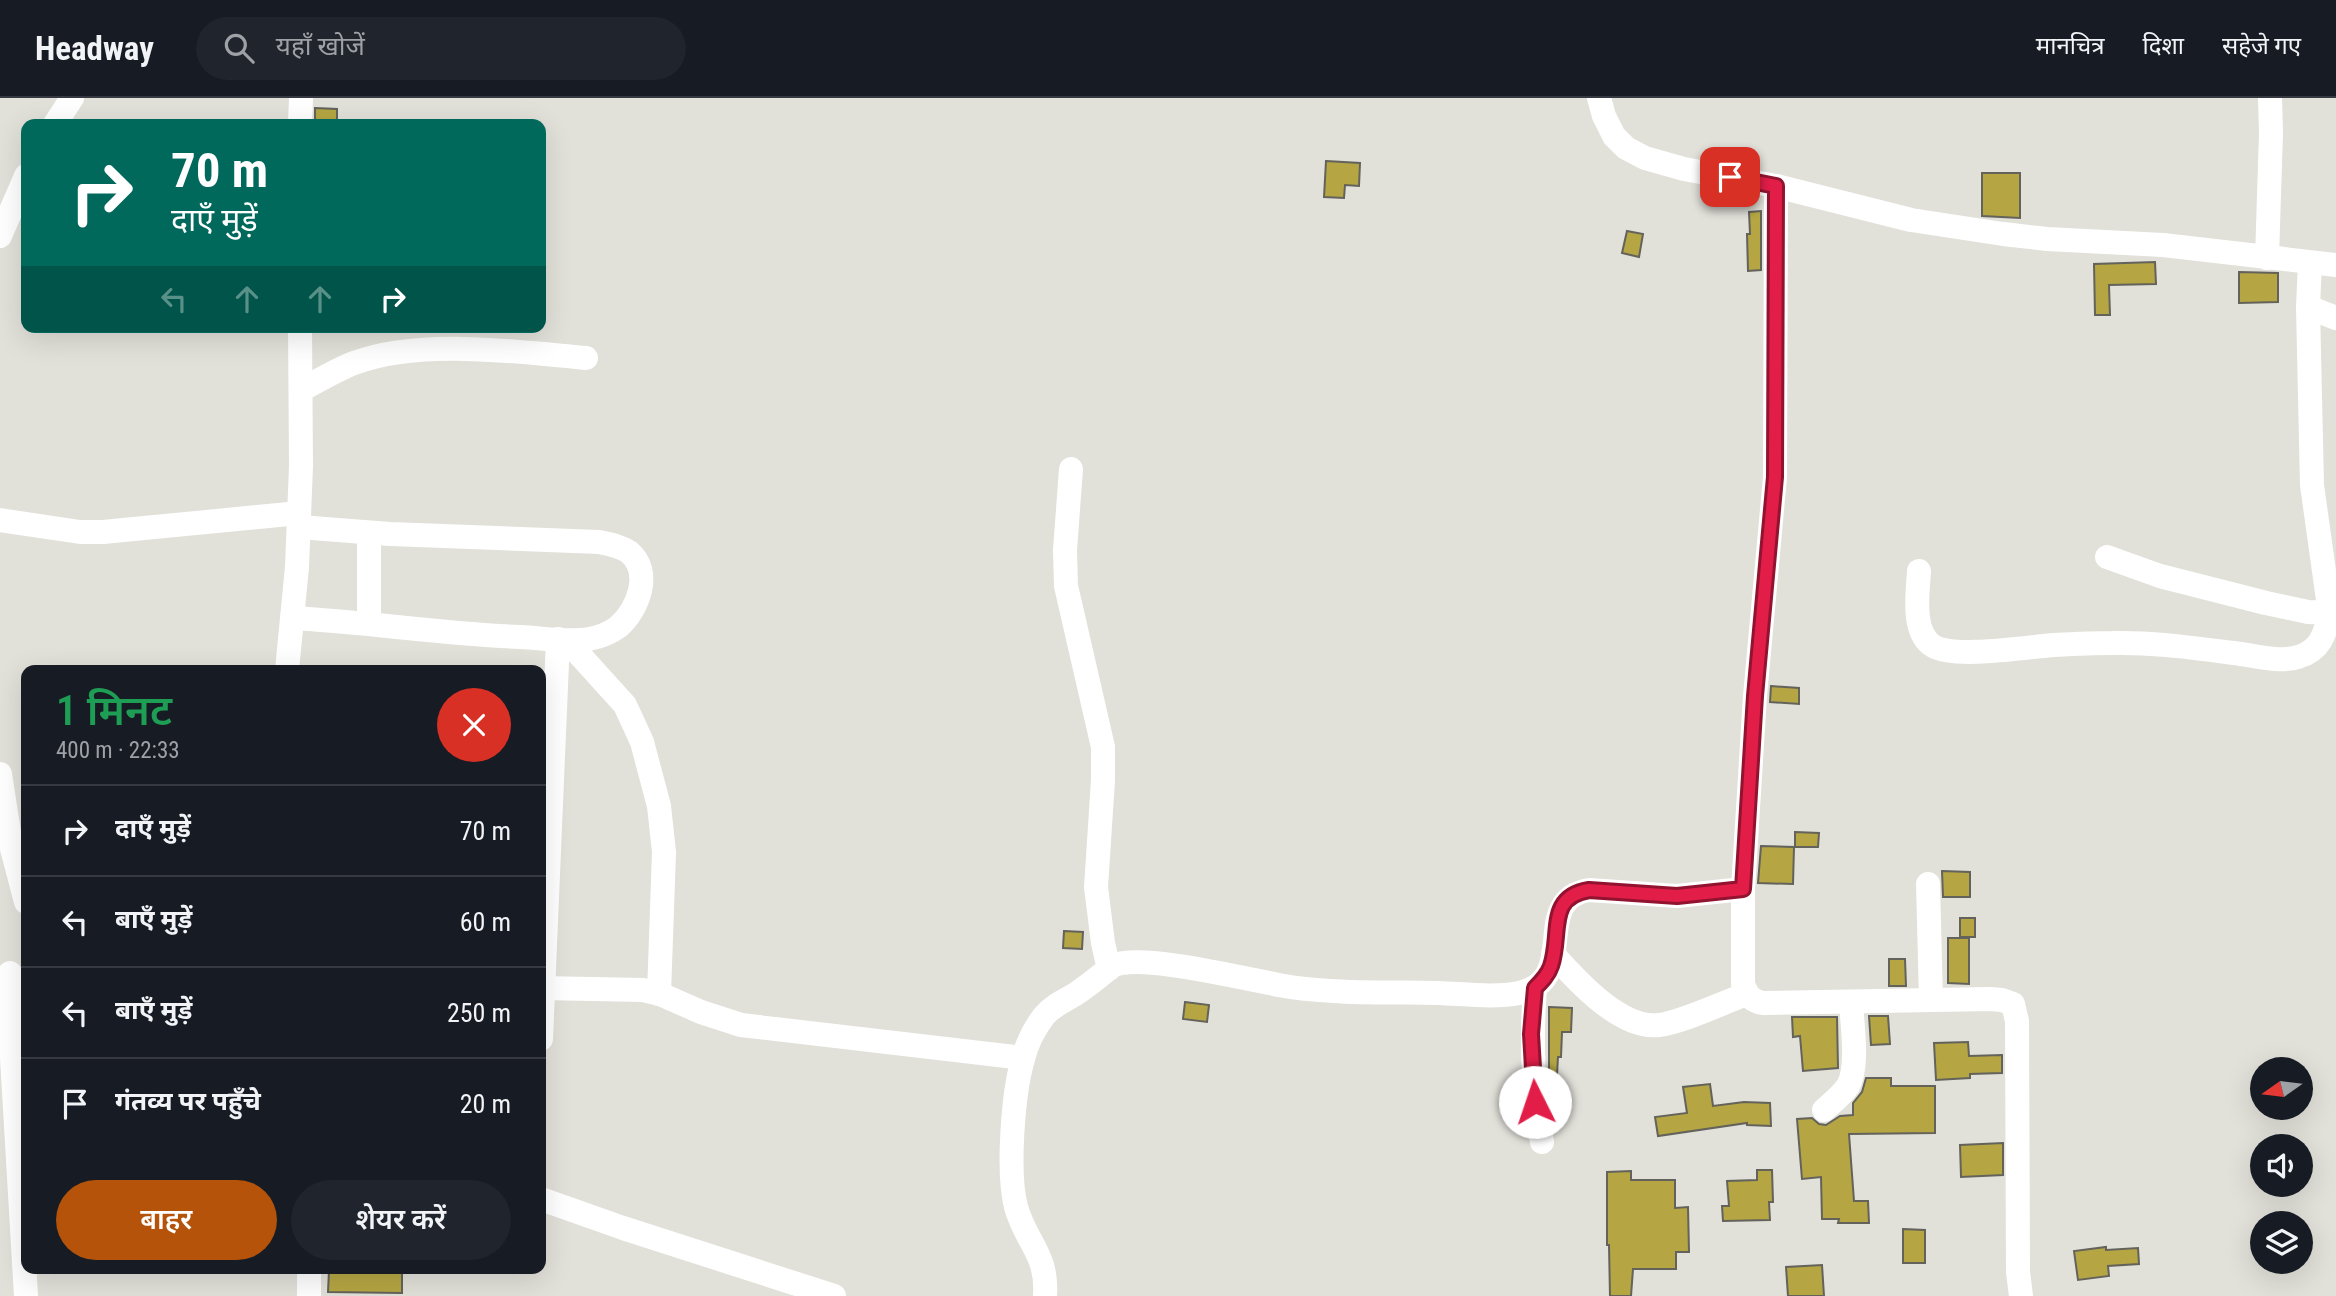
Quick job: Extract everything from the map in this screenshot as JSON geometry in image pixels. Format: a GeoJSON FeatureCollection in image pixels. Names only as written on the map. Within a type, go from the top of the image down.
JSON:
{"type":"FeatureCollection","features":[{"type":"Feature","properties":{"kind":"street"},"geometry":{"type":"LineString","coordinates":[[58,119],[72,98]]}},
{"type":"Feature","properties":{"kind":"street"},"geometry":{"type":"LineString","coordinates":[[300,119],[301,98]]}},
{"type":"Feature","properties":{"kind":"street"},"geometry":{"type":"LineString","coordinates":[[1599,98],[1614,136],[1626,148],[1645,158],[1684,169],[1776,186],[1911,220],[2003,234],[2163,245],[2336,265]]}},
{"type":"Feature","properties":{"kind":"street"},"geometry":{"type":"LineString","coordinates":[[2267,258],[2272,134],[2270,98]]}},
{"type":"Feature","properties":{"kind":"street"},"geometry":{"type":"LineString","coordinates":[[0,236],[15,185]]}},
{"type":"Feature","properties":{"kind":"street"},"geometry":{"type":"LineString","coordinates":[[1776,186],[1775,477],[1755,696],[1743,889],[1743,984],[1754,1002],[1763,1003],[2002,1000],[2013,1004],[2016,1011],[2018,1272],[2021,1296]]}},
{"type":"Feature","properties":{"kind":"street"},"geometry":{"type":"LineString","coordinates":[[1919,570],[1917,607],[1920,628],[1925,639],[1944,650],[2001,650],[2074,643],[2116,643],[2174,645],[2294,659],[2318,647],[2333,613],[2312,485],[2308,307],[2310,263]]}},
{"type":"Feature","properties":{"kind":"street"},"geometry":{"type":"LineString","coordinates":[[2308,307],[2336,318]]}},
{"type":"Feature","properties":{"kind":"street"},"geometry":{"type":"LineString","coordinates":[[287,665],[299,520],[300,333]]}},
{"type":"Feature","properties":{"kind":"street"},"geometry":{"type":"LineString","coordinates":[[301,390],[355,362],[418,351],[489,350],[586,358]]}},
{"type":"Feature","properties":{"kind":"street"},"geometry":{"type":"LineString","coordinates":[[1071,469],[1065,550],[1066,586],[1103,747],[1096,887],[1102,943],[1109,968]]}},
{"type":"Feature","properties":{"kind":"street"},"geometry":{"type":"LineString","coordinates":[[0,520],[103,533],[299,520],[369,533],[580,540],[615,545],[628,552],[636,561],[642,587],[634,610],[618,627],[603,636],[563,640],[292,618]]}},
{"type":"Feature","properties":{"kind":"street"},"geometry":{"type":"LineString","coordinates":[[369,533],[369,623]]}},
{"type":"Feature","properties":{"kind":"street"},"geometry":{"type":"LineString","coordinates":[[2106,557],[2160,576],[2266,603],[2308,612],[2333,613]]}},
{"type":"Feature","properties":{"kind":"street"},"geometry":{"type":"LineString","coordinates":[[546,905],[563,640]]}},
{"type":"Feature","properties":{"kind":"street"},"geometry":{"type":"LineString","coordinates":[[563,640],[625,705],[642,742],[659,806],[664,852],[659,994]]}},
{"type":"Feature","properties":{"kind":"street"},"geometry":{"type":"LineString","coordinates":[[0,774],[10,845],[21,884]]}},
{"type":"Feature","properties":{"kind":"street"},"geometry":{"type":"LineString","coordinates":[[1928,884],[1931,1000]]}},
{"type":"Feature","properties":{"kind":"street"},"geometry":{"type":"LineString","coordinates":[[1045,1296],[1045,1270],[1015,1205],[1012,1155],[1017,1083],[1033,1033],[1046,1014],[1087,987],[1109,968],[1121,962],[1134,961],[1322,990],[1519,993],[1535,988],[1545,978],[1551,965],[1561,907],[1566,898],[1576,892],[1589,890],[1677,896],[1743,889]]}},
{"type":"Feature","properties":{"kind":"street"},"geometry":{"type":"LineString","coordinates":[[1553,954],[1577,982],[1606,1005],[1643,1024],[1658,1025],[1747,994]]}},
{"type":"Feature","properties":{"kind":"street"},"geometry":{"type":"LineString","coordinates":[[10,973],[10,1024],[21,1211]]}},
{"type":"Feature","properties":{"kind":"street"},"geometry":{"type":"LineString","coordinates":[[546,988],[643,990],[741,1025],[1023,1058]]}},
{"type":"Feature","properties":{"kind":"street"},"geometry":{"type":"LineString","coordinates":[[1535,988],[1531,1034],[1532,1073],[1542,1142]]}},
{"type":"Feature","properties":{"kind":"street"},"geometry":{"type":"LineString","coordinates":[[1824,1110],[1846,1088],[1851,1078],[1851,1002]]}},
{"type":"Feature","properties":{"kind":"street"},"geometry":{"type":"LineString","coordinates":[[546,1201],[834,1296]]}},
{"type":"Feature","properties":{"kind":"street"},"geometry":{"type":"LineString","coordinates":[[25,1274],[26,1296]]}},
{"type":"Feature","properties":{"kind":"street"},"geometry":{"type":"LineString","coordinates":[[309,1274],[309,1296]]}},
{"type":"Feature","properties":{"kind":"building"},"geometry":{"type":"Polygon","coordinates":[[[315,108],[337,109],[337,119],[315,119],[315,108]]]}},
{"type":"Feature","properties":{"kind":"building"},"geometry":{"type":"Polygon","coordinates":[[[1326,161],[1360,163],[1359,186],[1345,185],[1344,198],[1324,197],[1326,161]]]}},
{"type":"Feature","properties":{"kind":"building"},"geometry":{"type":"Polygon","coordinates":[[[1982,173],[2020,173],[2020,218],[1982,216],[1982,173]]]}},
{"type":"Feature","properties":{"kind":"building"},"geometry":{"type":"Polygon","coordinates":[[[1761,211],[1761,270],[1748,271],[1749,212],[1761,211]]]}},
{"type":"Feature","properties":{"kind":"building"},"geometry":{"type":"Polygon","coordinates":[[[1627,231],[1643,234],[1639,257],[1622,253],[1627,231]]]}},
{"type":"Feature","properties":{"kind":"building"},"geometry":{"type":"Polygon","coordinates":[[[2155,262],[2156,284],[2109,285],[2110,315],[2095,315],[2094,264],[2155,262]]]}},
{"type":"Feature","properties":{"kind":"building"},"geometry":{"type":"Polygon","coordinates":[[[2239,272],[2278,273],[2278,302],[2239,303],[2239,272]]]}},
{"type":"Feature","properties":{"kind":"building"},"geometry":{"type":"Polygon","coordinates":[[[1771,686],[1799,688],[1799,704],[1770,702],[1771,686]]]}},
{"type":"Feature","properties":{"kind":"building"},"geometry":{"type":"Polygon","coordinates":[[[1795,832],[1819,833],[1818,847],[1795,847],[1795,832]]]}},
{"type":"Feature","properties":{"kind":"building"},"geometry":{"type":"Polygon","coordinates":[[[1761,846],[1794,847],[1793,884],[1758,883],[1761,846]]]}},
{"type":"Feature","properties":{"kind":"building"},"geometry":{"type":"Polygon","coordinates":[[[1942,871],[1970,872],[1970,897],[1943,897],[1942,871]]]}},
{"type":"Feature","properties":{"kind":"building"},"geometry":{"type":"Polygon","coordinates":[[[1960,918],[1975,918],[1975,937],[1960,937],[1960,918]]]}},
{"type":"Feature","properties":{"kind":"building"},"geometry":{"type":"Polygon","coordinates":[[[1064,931],[1083,932],[1082,949],[1063,948],[1064,931]]]}},
{"type":"Feature","properties":{"kind":"building"},"geometry":{"type":"Polygon","coordinates":[[[1948,938],[1969,938],[1969,984],[1948,983],[1948,938]]]}},
{"type":"Feature","properties":{"kind":"building"},"geometry":{"type":"Polygon","coordinates":[[[1889,959],[1905,959],[1906,986],[1889,986],[1889,959]]]}},
{"type":"Feature","properties":{"kind":"building"},"geometry":{"type":"Polygon","coordinates":[[[1185,1002],[1209,1005],[1207,1022],[1183,1019],[1185,1002]]]}},
{"type":"Feature","properties":{"kind":"building"},"geometry":{"type":"Polygon","coordinates":[[[1549,1007],[1572,1008],[1571,1032],[1562,1032],[1556,1093],[1550,1093],[1549,1083],[1549,1007]]]}},
{"type":"Feature","properties":{"kind":"building"},"geometry":{"type":"Polygon","coordinates":[[[1869,1016],[1888,1016],[1890,1044],[1871,1045],[1869,1016]]]}},
{"type":"Feature","properties":{"kind":"building"},"geometry":{"type":"Polygon","coordinates":[[[1792,1017],[1837,1017],[1838,1068],[1803,1071],[1800,1036],[1793,1037],[1792,1017]]]}},
{"type":"Feature","properties":{"kind":"building"},"geometry":{"type":"Polygon","coordinates":[[[1968,1042],[1969,1056],[2002,1055],[2002,1073],[1970,1074],[1970,1078],[1936,1080],[1934,1043],[1968,1042]]]}},
{"type":"Feature","properties":{"kind":"building"},"geometry":{"type":"Polygon","coordinates":[[[1866,1078],[1891,1078],[1891,1086],[1935,1086],[1935,1133],[1849,1134],[1854,1201],[1868,1201],[1869,1223],[1838,1223],[1839,1219],[1822,1219],[1821,1177],[1802,1179],[1797,1119],[1812,1118],[1819,1124],[1826,1125],[1840,1116],[1853,1115],[1853,1103],[1862,1092],[1866,1078]]]}},
{"type":"Feature","properties":{"kind":"building"},"geometry":{"type":"Polygon","coordinates":[[[1710,1084],[1713,1106],[1744,1102],[1770,1103],[1771,1126],[1747,1123],[1658,1136],[1655,1117],[1687,1113],[1683,1087],[1710,1084]]]}},
{"type":"Feature","properties":{"kind":"building"},"geometry":{"type":"Polygon","coordinates":[[[2003,1143],[2003,1175],[1961,1177],[1960,1145],[2003,1143]]]}},
{"type":"Feature","properties":{"kind":"building"},"geometry":{"type":"Polygon","coordinates":[[[1757,1170],[1772,1170],[1773,1202],[1769,1202],[1770,1220],[1723,1221],[1722,1206],[1729,1206],[1727,1181],[1757,1180],[1757,1170]]]}},
{"type":"Feature","properties":{"kind":"building"},"geometry":{"type":"Polygon","coordinates":[[[1631,1171],[1631,1180],[1675,1180],[1675,1208],[1688,1207],[1689,1252],[1676,1252],[1676,1269],[1633,1269],[1631,1296],[1610,1296],[1607,1172],[1631,1171]]]}},
{"type":"Feature","properties":{"kind":"building"},"geometry":{"type":"Polygon","coordinates":[[[1903,1229],[1925,1230],[1925,1263],[1903,1263],[1903,1229]]]}},
{"type":"Feature","properties":{"kind":"building"},"geometry":{"type":"Polygon","coordinates":[[[2106,1247],[2106,1250],[2138,1248],[2139,1264],[2108,1266],[2109,1276],[2078,1280],[2074,1251],[2106,1247]]]}},
{"type":"Feature","properties":{"kind":"building"},"geometry":{"type":"Polygon","coordinates":[[[1822,1265],[1824,1296],[1788,1296],[1786,1267],[1822,1265]]]}},
{"type":"Feature","properties":{"kind":"building"},"geometry":{"type":"Polygon","coordinates":[[[329,1274],[402,1274],[402,1293],[328,1292],[329,1274]]]}},
{"type":"Feature","properties":{"kind":"route"},"geometry":{"type":"LineString","coordinates":[[1535,1102],[1531,1034],[1535,988],[1545,978],[1551,965],[1561,907],[1566,898],[1576,892],[1589,890],[1677,896],[1743,889],[1760,631],[1775,477],[1776,186],[1730,177]]}}]}
